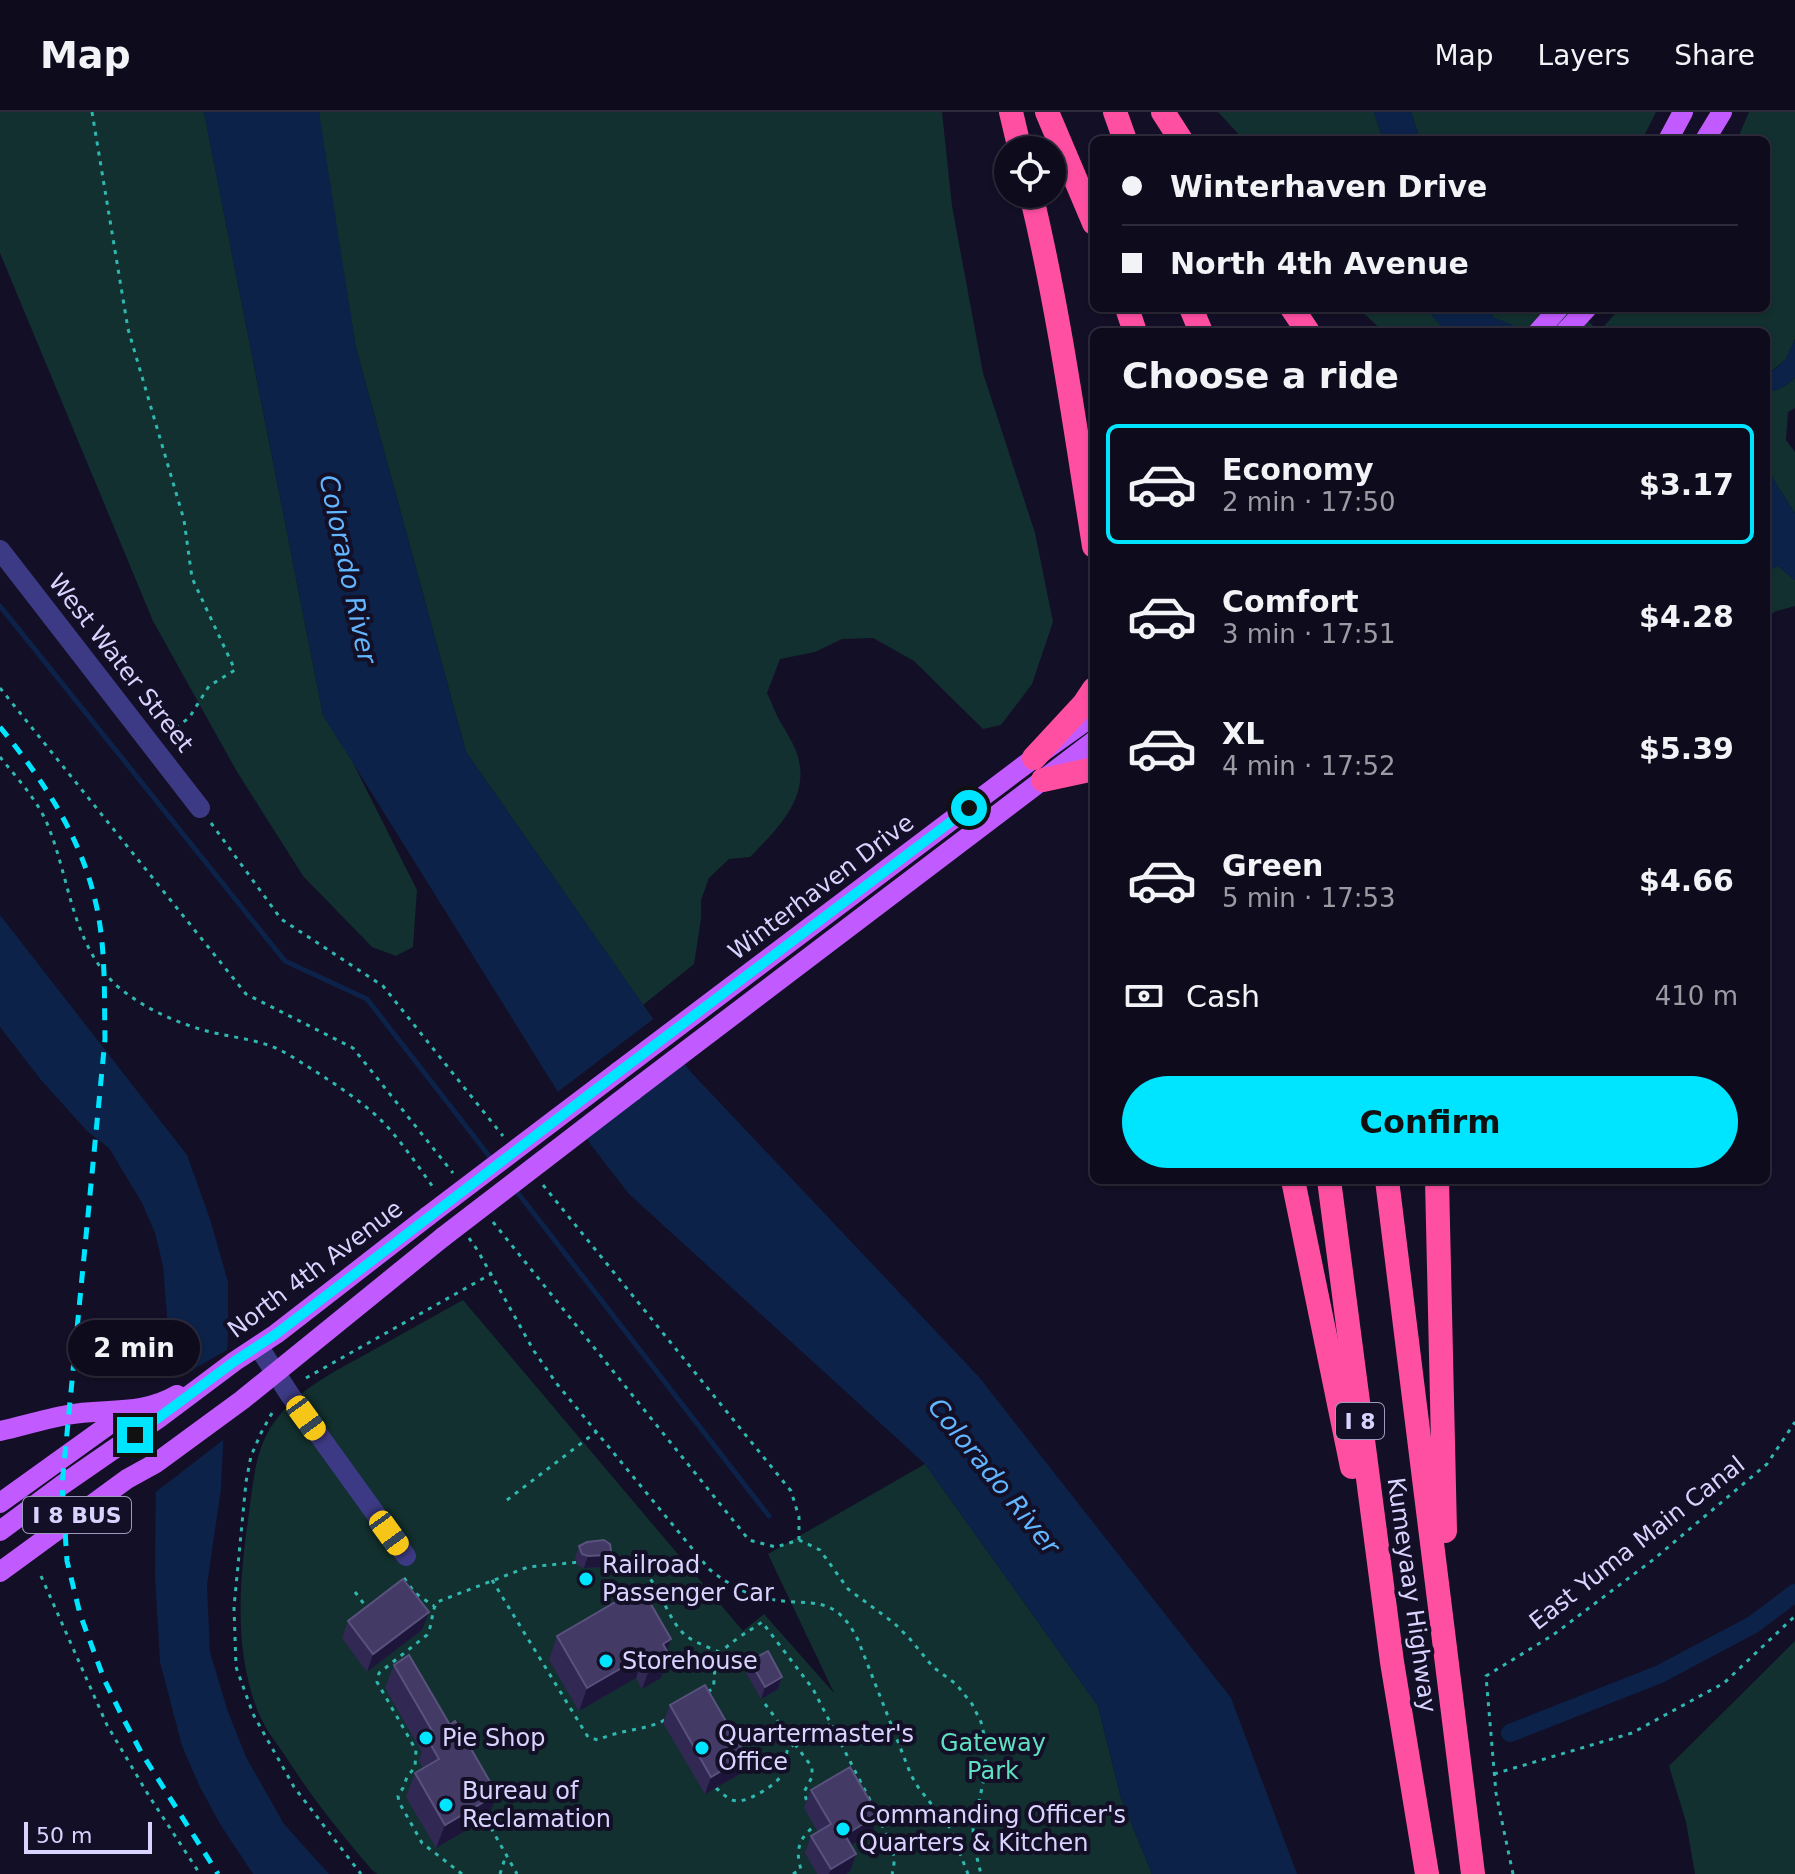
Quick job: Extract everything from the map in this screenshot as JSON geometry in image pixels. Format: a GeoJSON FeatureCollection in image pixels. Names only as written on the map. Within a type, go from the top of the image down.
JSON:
{"type":"FeatureCollection","features":[{"type":"Feature","properties":{"kind":"highway"},"geometry":{"type":"LineString","coordinates":[[1011,112],[1017,136]]}},
{"type":"Feature","properties":{"kind":"highway"},"geometry":{"type":"LineString","coordinates":[[1047,112],[1090,214]]}},
{"type":"Feature","properties":{"kind":"highway"},"geometry":{"type":"LineString","coordinates":[[1115,112],[1124,136]]}},
{"type":"Feature","properties":{"kind":"highway"},"geometry":{"type":"LineString","coordinates":[[1163,112],[1178,136]]}},
{"type":"Feature","properties":{"kind":"highway"},"geometry":{"type":"LineString","coordinates":[[1034,208],[1055,303],[1090,521]]}},
{"type":"Feature","properties":{"kind":"highway"},"geometry":{"type":"LineString","coordinates":[[1038,769],[1090,695]]}},
{"type":"Feature","properties":{"kind":"highway"},"geometry":{"type":"LineString","coordinates":[[1038,769],[1090,769]]}},
{"type":"Feature","properties":{"kind":"highway"},"geometry":{"type":"LineString","coordinates":[[1294,1184],[1392,1662]]}},
{"type":"Feature","properties":{"kind":"highway","name":"Kumeyaay Highway"},"geometry":{"type":"LineString","coordinates":[[1330,1184],[1392,1662],[1427,1874]]}},
{"type":"Feature","properties":{"kind":"highway","name":"Kumeyaay Highway"},"geometry":{"type":"LineString","coordinates":[[1387,1184],[1473,1874]]}},
{"type":"Feature","properties":{"kind":"highway"},"geometry":{"type":"LineString","coordinates":[[1437,1184],[1447,1661]]}},
{"type":"Feature","properties":{"kind":"main road"},"geometry":{"type":"LineString","coordinates":[[1670,136],[1683,112]]}},
{"type":"Feature","properties":{"kind":"main road"},"geometry":{"type":"LineString","coordinates":[[1707,136],[1722,112]]}},
{"type":"Feature","properties":{"kind":"main road"},"geometry":{"type":"LineString","coordinates":[[1542,328],[1556,312]]}},
{"type":"Feature","properties":{"kind":"main road"},"geometry":{"type":"LineString","coordinates":[[1568,328],[1582,312]]}},
{"type":"Feature","properties":{"kind":"main road","name":"Winterhaven Drive"},"geometry":{"type":"LineString","coordinates":[[276,1372],[443,1237],[961,842],[1090,719]]}},
{"type":"Feature","properties":{"kind":"main road","name":"Winterhaven Drive"},"geometry":{"type":"LineString","coordinates":[[618,1072],[948,824],[1038,769],[1090,743]]}},
{"type":"Feature","properties":{"kind":"main road","name":"North 4th Avenue"},"geometry":{"type":"LineString","coordinates":[[0,1531],[161,1410],[258,1346],[618,1072]]}},
{"type":"Feature","properties":{"kind":"main road","name":"I 8 BUS"},"geometry":{"type":"LineString","coordinates":[[0,1572],[127,1479],[156,1463],[276,1372]]}},
{"type":"Feature","properties":{"kind":"main road"},"geometry":{"type":"LineString","coordinates":[[0,1431],[69,1414],[161,1410]]}},
{"type":"Feature","properties":{"kind":"main road"},"geometry":{"type":"LineString","coordinates":[[0,1503],[128,1411]]}},
{"type":"Feature","properties":{"kind":"street","name":"West Water Street"},"geometry":{"type":"LineString","coordinates":[[0,550],[200,808]]}},
{"type":"Feature","properties":{"kind":"street"},"geometry":{"type":"LineString","coordinates":[[258,1346],[406,1556]]}},
{"type":"Feature","properties":{"kind":"path"},"geometry":{"type":"LineString","coordinates":[[92,112],[128,329],[184,520],[192,578],[235,670],[209,686],[189,718],[151,745]]}},
{"type":"Feature","properties":{"kind":"path"},"geometry":{"type":"LineString","coordinates":[[0,688],[246,994],[353,1048],[462,1183]]}},
{"type":"Feature","properties":{"kind":"path"},"geometry":{"type":"LineString","coordinates":[[0,757],[30,794],[44,818],[83,937],[113,982],[139,1003],[162,1015],[205,1030],[268,1045],[335,1084],[381,1120],[440,1197]]}},
{"type":"Feature","properties":{"kind":"path"},"geometry":{"type":"LineString","coordinates":[[491,1220],[749,1540],[776,1547],[799,1540],[820,1550],[848,1589],[894,1623],[933,1667],[956,1684],[972,1704],[986,1743],[985,1774],[973,1829],[981,1874]]}},
{"type":"Feature","properties":{"kind":"path"},"geometry":{"type":"LineString","coordinates":[[463,1229],[534,1351],[557,1384],[709,1569],[732,1587],[771,1600],[822,1603],[848,1622],[911,1775],[950,1828],[968,1874]]}},
{"type":"Feature","properties":{"kind":"path"},"geometry":{"type":"LineString","coordinates":[[306,1378],[491,1274]]}},
{"type":"Feature","properties":{"kind":"path"},"geometry":{"type":"LineString","coordinates":[[272,1413],[251,1456],[246,1482],[234,1607],[236,1667],[253,1714],[294,1787],[361,1874]]}},
{"type":"Feature","properties":{"kind":"path","name":"East Yuma Main Canal"},"geometry":{"type":"LineString","coordinates":[[1494,1774],[1486,1676],[1553,1635],[1654,1559],[1767,1464],[1795,1422]]}},
{"type":"Feature","properties":{"kind":"path"},"geometry":{"type":"LineString","coordinates":[[507,1500],[596,1432]]}},
{"type":"Feature","properties":{"kind":"path"},"geometry":{"type":"LineString","coordinates":[[602,1560],[617,1558],[634,1563],[646,1573],[684,1634],[721,1653]]}},
{"type":"Feature","properties":{"kind":"path"},"geometry":{"type":"LineString","coordinates":[[462,1874],[422,1843],[399,1802],[398,1796],[415,1767],[416,1750],[377,1682],[379,1673],[427,1635],[432,1627],[437,1602],[528,1567],[587,1561]]}},
{"type":"Feature","properties":{"kind":"path"},"geometry":{"type":"LineString","coordinates":[[41,1576],[107,1725],[200,1874]]}},
{"type":"Feature","properties":{"kind":"path"},"geometry":{"type":"LineString","coordinates":[[404,1578],[415,1593],[434,1606]]}},
{"type":"Feature","properties":{"kind":"path"},"geometry":{"type":"LineString","coordinates":[[492,1580],[588,1737],[598,1740],[611,1733],[658,1724],[668,1717]]}},
{"type":"Feature","properties":{"kind":"path"},"geometry":{"type":"LineString","coordinates":[[355,1592],[373,1615]]}},
{"type":"Feature","properties":{"kind":"path"},"geometry":{"type":"LineString","coordinates":[[1513,1874],[1494,1774],[1632,1733],[1724,1683],[1795,1616]]}},
{"type":"Feature","properties":{"kind":"path"},"geometry":{"type":"LineString","coordinates":[[700,1698],[713,1688],[716,1662],[721,1653],[762,1622],[813,1689],[871,1801],[894,1853],[892,1874]]}},
{"type":"Feature","properties":{"kind":"path"},"geometry":{"type":"LineString","coordinates":[[765,1704],[812,1767],[812,1777],[804,1792],[808,1806]]}},
{"type":"Feature","properties":{"kind":"path"},"geometry":{"type":"LineString","coordinates":[[716,1788],[727,1798],[740,1801],[752,1797],[775,1783],[783,1774],[785,1752],[795,1743],[831,1724]]}},
{"type":"Feature","properties":{"kind":"path"},"geometry":{"type":"LineString","coordinates":[[486,1819],[517,1874]]}},
{"type":"Feature","properties":{"kind":"path"},"geometry":{"type":"LineString","coordinates":[[793,1874],[802,1872],[797,1859],[798,1848],[802,1838],[815,1826]]}},
{"type":"Feature","properties":{"kind":"path"},"geometry":{"type":"LineString","coordinates":[[500,1874],[506,1854]]}},
{"type":"Feature","properties":{"kind":"green space"},"geometry":{"type":"Polygon","coordinates":[[[0,112],[204,112],[323,715],[351,759],[417,890],[413,947],[396,956],[372,947],[303,876],[236,770],[153,621],[0,253],[0,112]]]}},
{"type":"Feature","properties":{"kind":"green space"},"geometry":{"type":"Polygon","coordinates":[[[319,112],[942,112],[952,206],[983,373],[1035,533],[1053,622],[1032,684],[1001,725],[983,729],[914,661],[873,638],[842,639],[815,652],[780,659],[767,693],[799,761],[799,789],[794,802],[787,815],[750,857],[729,859],[709,878],[701,900],[694,964],[643,1005],[466,752],[356,348],[319,112]]]}},
{"type":"Feature","properties":{"kind":"green space"},"geometry":{"type":"Polygon","coordinates":[[[1218,112],[1374,112],[1382,136],[1240,136],[1218,112]]]}},
{"type":"Feature","properties":{"kind":"green space"},"geometry":{"type":"Polygon","coordinates":[[[1411,112],[1656,112],[1644,136],[1419,136],[1411,112]]]}},
{"type":"Feature","properties":{"kind":"green space"},"geometry":{"type":"Polygon","coordinates":[[[1749,112],[1795,112],[1795,339],[1786,359],[1770,373],[1770,328],[1602,328],[1616,312],[1770,312],[1770,136],[1739,136],[1749,112]]]}},
{"type":"Feature","properties":{"kind":"green space"},"geometry":{"type":"Polygon","coordinates":[[[1362,312],[1432,312],[1443,328],[1380,328],[1362,312]]]}},
{"type":"Feature","properties":{"kind":"green space"},"geometry":{"type":"Polygon","coordinates":[[[1490,312],[1580,312],[1595,328],[1514,328],[1494,318],[1490,312]]]}},
{"type":"Feature","properties":{"kind":"green space"},"geometry":{"type":"Polygon","coordinates":[[[1795,377],[1795,408],[1788,412],[1786,440],[1795,452],[1795,513],[1770,474],[1770,392],[1795,377]]]}},
{"type":"Feature","properties":{"kind":"green space"},"geometry":{"type":"Polygon","coordinates":[[[1778,566],[1795,580],[1795,606],[1774,612],[1770,616],[1770,569],[1778,566]]]}},
{"type":"Feature","properties":{"kind":"green space","name":"Gateway Park"},"geometry":{"type":"Polygon","coordinates":[[[463,1300],[743,1631],[764,1614],[834,1693],[768,1554],[925,1464],[1098,1706],[1121,1798],[1152,1874],[377,1874],[372,1870],[315,1799],[270,1734],[250,1689],[242,1641],[241,1592],[253,1481],[268,1432],[294,1400],[330,1374],[463,1300]]]}},
{"type":"Feature","properties":{"kind":"green space"},"geometry":{"type":"Polygon","coordinates":[[[1795,1641],[1795,1874],[1695,1874],[1686,1822],[1669,1766],[1795,1641]]]}},
{"type":"Feature","properties":{"kind":"water","name":"Colorado River"},"geometry":{"type":"Polygon","coordinates":[[[204,112],[319,112],[356,348],[466,752],[689,1070],[979,1377],[1231,1698],[1297,1874],[1152,1874],[1121,1798],[1098,1706],[925,1464],[629,1194],[591,1145],[323,715],[204,112]]]}},
{"type":"Feature","properties":{"kind":"water"},"geometry":{"type":"Polygon","coordinates":[[[1374,112],[1411,112],[1419,136],[1382,136],[1374,112]]]}},
{"type":"Feature","properties":{"kind":"water"},"geometry":{"type":"Polygon","coordinates":[[[1432,312],[1490,312],[1494,318],[1514,328],[1443,328],[1432,312]]]}},
{"type":"Feature","properties":{"kind":"water"},"geometry":{"type":"Polygon","coordinates":[[[1795,339],[1795,377],[1770,392],[1770,373],[1786,359],[1795,339]]]}},
{"type":"Feature","properties":{"kind":"water"},"geometry":{"type":"Polygon","coordinates":[[[1770,474],[1795,513],[1795,580],[1778,566],[1770,569],[1770,474]]]}},
{"type":"Feature","properties":{"kind":"water"},"geometry":{"type":"Polygon","coordinates":[[[0,915],[187,1155],[210,1219],[228,1282],[228,1335],[221,1489],[207,1585],[210,1652],[228,1712],[246,1757],[284,1824],[329,1874],[253,1874],[220,1824],[182,1746],[160,1662],[155,1578],[156,1463],[163,1403],[167,1316],[163,1266],[155,1233],[142,1203],[109,1148],[88,1132],[41,1080],[0,1027],[0,915]]]}},
{"type":"Feature","properties":{"kind":"pier"},"geometry":{"type":"Polygon","coordinates":[[[656,1017],[688,1061],[584,1140],[555,1094],[656,1017]]]}},
{"type":"Feature","properties":{"kind":"pier"},"geometry":{"type":"Polygon","coordinates":[[[232,1347],[227,1437],[152,1495],[152,1462],[161,1380],[194,1369],[232,1347]]]}},
{"type":"Feature","properties":{"kind":"building"},"geometry":{"type":"Polygon","coordinates":[[[604,1540],[610,1544],[611,1551],[607,1555],[582,1554],[579,1546],[604,1540]]]}},
{"type":"Feature","properties":{"kind":"building"},"geometry":{"type":"Polygon","coordinates":[[[403,1579],[429,1612],[373,1654],[348,1621],[403,1579]]]}},
{"type":"Feature","properties":{"kind":"building"},"geometry":{"type":"Polygon","coordinates":[[[641,1587],[671,1639],[663,1644],[669,1655],[651,1665],[644,1655],[587,1688],[557,1636],[641,1587]]]}},
{"type":"Feature","properties":{"kind":"building"},"geometry":{"type":"Polygon","coordinates":[[[768,1651],[782,1677],[765,1687],[750,1661],[768,1651]]]}},
{"type":"Feature","properties":{"kind":"building"},"geometry":{"type":"Polygon","coordinates":[[[409,1655],[450,1725],[455,1721],[497,1794],[445,1825],[415,1773],[439,1759],[427,1738],[434,1734],[394,1665],[409,1655]]]}},
{"type":"Feature","properties":{"kind":"building"},"geometry":{"type":"Polygon","coordinates":[[[705,1685],[746,1756],[711,1777],[670,1705],[705,1685]]]}},
{"type":"Feature","properties":{"kind":"building","name":"Commanding Officer's Quarters & Kitchen"},"geometry":{"type":"Polygon","coordinates":[[[850,1767],[878,1815],[845,1835],[856,1854],[831,1869],[811,1836],[831,1824],[811,1790],[850,1767]]]}},
{"type":"Feature","properties":{"kind":"waterway"},"geometry":{"type":"LineString","coordinates":[[0,606],[285,961],[367,999],[493,1161]]}},
{"type":"Feature","properties":{"kind":"waterway"},"geometry":{"type":"LineString","coordinates":[[514,1188],[769,1516]]}},
{"type":"Feature","properties":{"kind":"waterway"},"geometry":{"type":"LineString","coordinates":[[1510,1733],[1660,1674],[1754,1624],[1795,1593]]}},
{"type":"Feature","properties":{"kind":"railway"},"geometry":{"type":"LineString","coordinates":[[0,727],[45,788],[81,855],[96,904],[103,954],[105,1039],[62,1485],[67,1561],[80,1614],[104,1679],[141,1752],[218,1874]]}},
{"type":"Feature","properties":{"kind":"place","name":"Railroad Passenger Car"},"geometry":{"type":"Point","coordinates":[586,1579]}},
{"type":"Feature","properties":{"kind":"place","name":"Storehouse"},"geometry":{"type":"Point","coordinates":[606,1661]}},
{"type":"Feature","properties":{"kind":"place","name":"Pie Shop"},"geometry":{"type":"Point","coordinates":[426,1738]}},
{"type":"Feature","properties":{"kind":"place","name":"Quartermaster's Office"},"geometry":{"type":"Point","coordinates":[702,1748]}},
{"type":"Feature","properties":{"kind":"place","name":"Bureau of Reclamation"},"geometry":{"type":"Point","coordinates":[446,1805]}},
{"type":"Feature","properties":{"kind":"place","name":"Commanding Officer's Quarters & Kitchen"},"geometry":{"type":"Point","coordinates":[843,1829]}},
{"type":"Feature","properties":{"kind":"route"},"geometry":{"type":"LineString","coordinates":[[135,1435],[276,1334],[969,808]]}}]}
